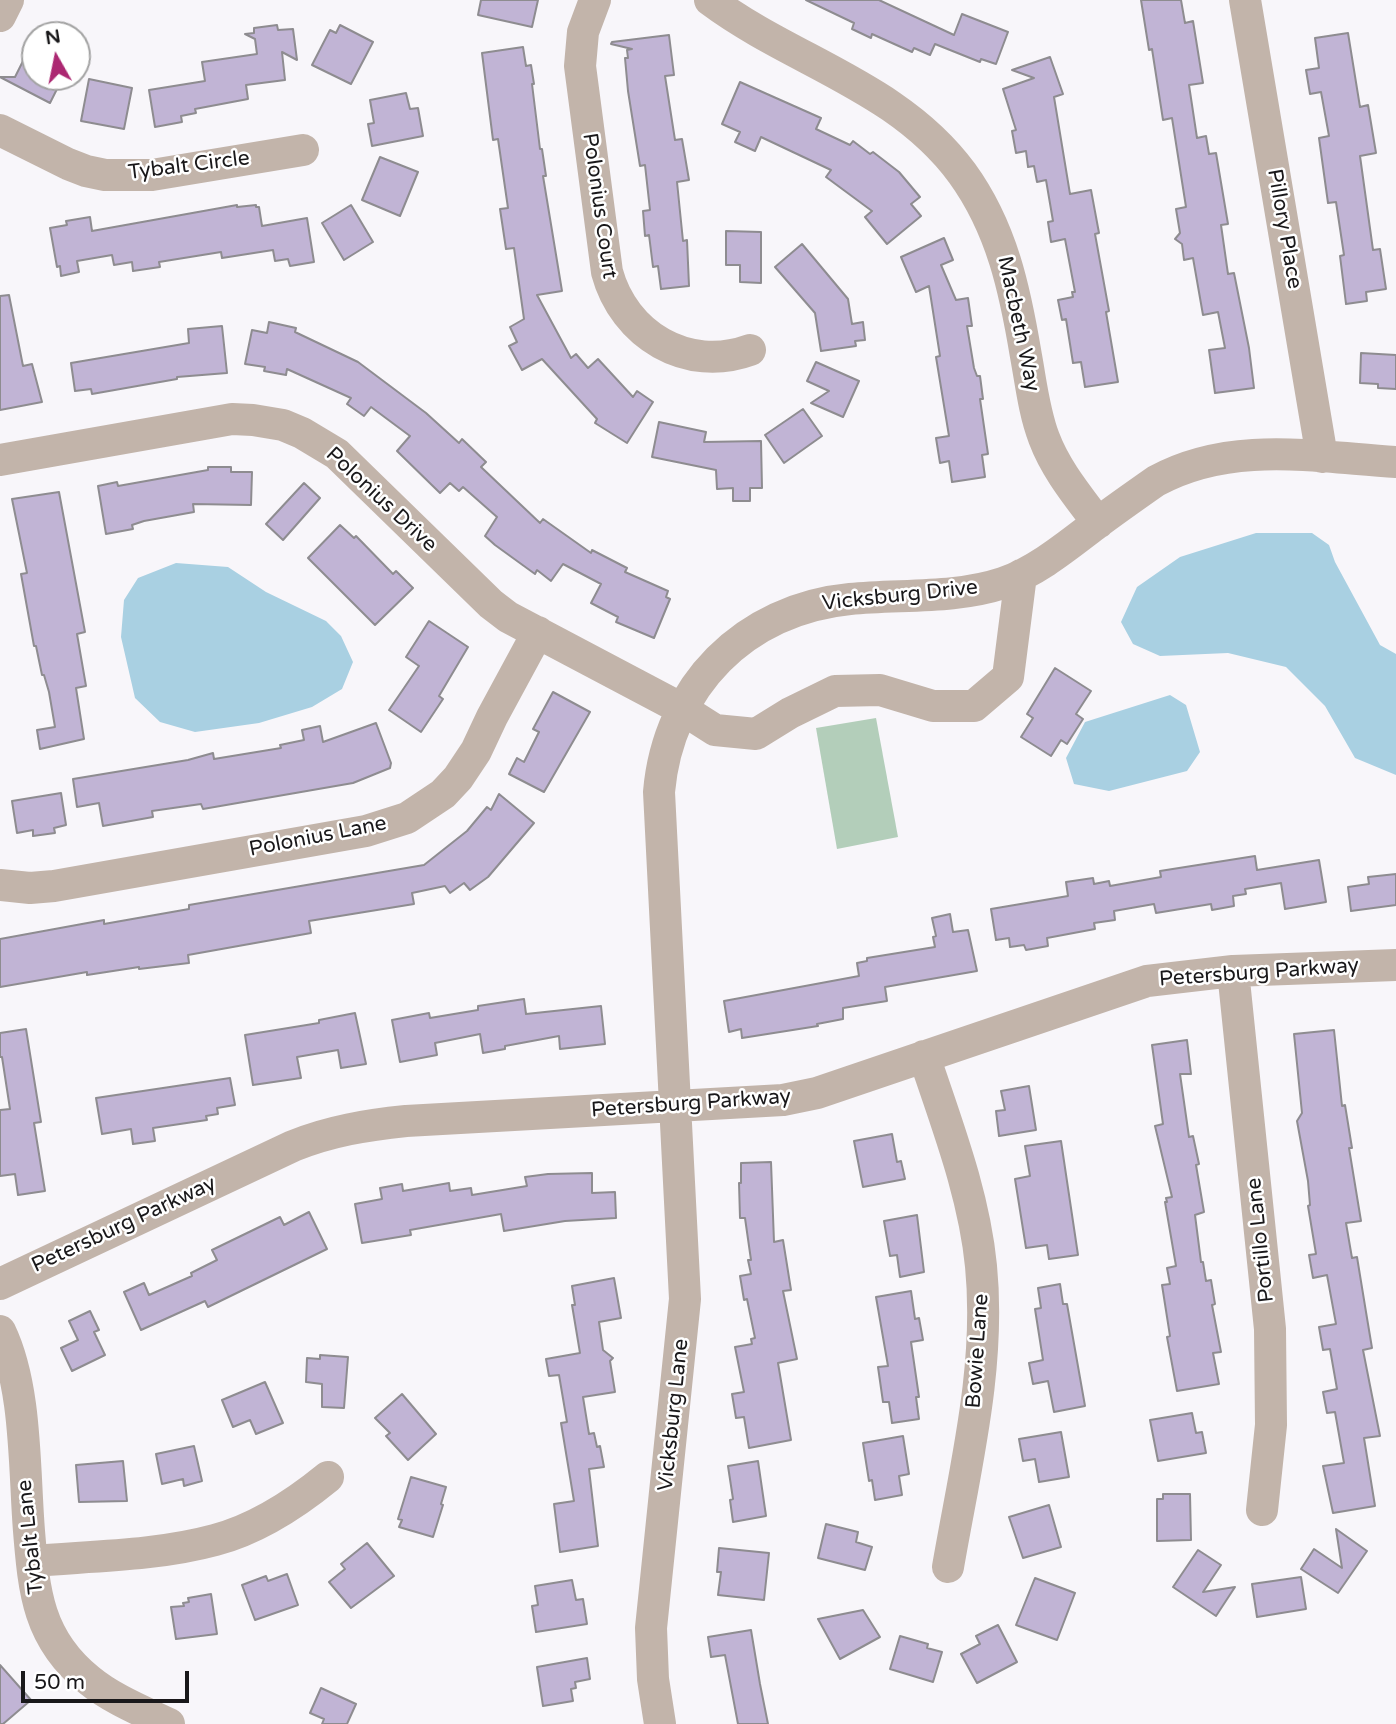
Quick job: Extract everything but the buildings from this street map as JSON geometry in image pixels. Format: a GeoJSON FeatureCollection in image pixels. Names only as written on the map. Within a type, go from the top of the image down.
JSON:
{"type":"FeatureCollection","features":[{"type":"Feature","properties":{"kind":"street"},"geometry":{"type":"LineString","coordinates":[[0,16],[8,0]]}},
{"type":"Feature","properties":{"kind":"street","name":"Polonius Court"},"geometry":{"type":"LineString","coordinates":[[594,0],[583,32],[580,66],[607,272],[612,292],[634,324],[675,352],[713,358],[750,350]]}},
{"type":"Feature","properties":{"kind":"street","name":"Macbeth Way"},"geometry":{"type":"LineString","coordinates":[[710,0],[754,30],[854,81],[897,108],[936,143],[962,173],[979,199],[1005,255],[1014,286],[1035,406],[1044,438],[1063,476],[1098,523]]}},
{"type":"Feature","properties":{"kind":"street","name":"Pillory Place"},"geometry":{"type":"LineString","coordinates":[[1245,0],[1322,457]]}},
{"type":"Feature","properties":{"kind":"street","name":"Tybalt Circle"},"geometry":{"type":"LineString","coordinates":[[0,130],[68,164],[105,175],[152,175],[303,150]]}},
{"type":"Feature","properties":{"kind":"street","name":"Polonius Drive"},"geometry":{"type":"LineString","coordinates":[[0,460],[232,419],[283,425],[337,454],[491,604],[508,617],[682,709],[715,730],[756,734],[790,713],[835,691],[880,690],[933,706],[974,706],[1008,677],[1021,575]]}},
{"type":"Feature","properties":{"kind":"street","name":"Vicksburg Drive"},"geometry":{"type":"LineString","coordinates":[[676,1105],[659,792],[666,748],[682,709],[696,687],[726,652],[760,626],[797,609],[849,599],[961,593],[1002,583],[1049,559],[1156,481],[1174,471],[1213,458],[1264,453],[1396,462]]}},
{"type":"Feature","properties":{"kind":"street","name":"Polonius Lane"},"geometry":{"type":"LineString","coordinates":[[0,885],[30,888],[54,886],[366,831],[407,818],[443,794],[471,761],[538,632]]}},
{"type":"Feature","properties":{"kind":"street","name":"Petersburg Parkway"},"geometry":{"type":"LineString","coordinates":[[0,1284],[293,1146],[364,1125],[794,1098],[817,1093],[1147,981],[1233,971],[1396,965]]}},
{"type":"Feature","properties":{"kind":"street","name":"Portillo Lane"},"geometry":{"type":"LineString","coordinates":[[1233,971],[1270,1329],[1271,1426],[1262,1510]]}},
{"type":"Feature","properties":{"kind":"street","name":"Bowie Lane"},"geometry":{"type":"LineString","coordinates":[[924,1056],[969,1195],[979,1248],[983,1290],[984,1321],[980,1373],[948,1567]]}},
{"type":"Feature","properties":{"kind":"street","name":"Vicksburg Lane"},"geometry":{"type":"LineString","coordinates":[[660,1724],[653,1679],[651,1628],[685,1299],[676,1105]]}},
{"type":"Feature","properties":{"kind":"street","name":"Tybalt Lane"},"geometry":{"type":"LineString","coordinates":[[0,1331],[9,1351],[18,1389],[33,1584],[41,1614],[50,1634],[68,1660],[99,1688],[169,1724]]}},
{"type":"Feature","properties":{"kind":"street"},"geometry":{"type":"LineString","coordinates":[[32,1561],[152,1551],[216,1540],[284,1509],[328,1478]]}},
{"type":"Feature","properties":{"kind":"green space"},"geometry":{"type":"Polygon","coordinates":[[[876,718],[898,837],[837,849],[816,728],[876,718]]]}},
{"type":"Feature","properties":{"kind":"water"},"geometry":{"type":"Polygon","coordinates":[[[1256,533],[1312,533],[1329,545],[1335,562],[1380,645],[1396,654],[1396,775],[1355,758],[1325,706],[1286,667],[1228,653],[1160,656],[1133,644],[1121,622],[1137,587],[1180,557],[1256,533]]]}},
{"type":"Feature","properties":{"kind":"water"},"geometry":{"type":"Polygon","coordinates":[[[176,563],[228,567],[266,592],[326,621],[341,636],[353,662],[342,689],[312,707],[259,723],[195,732],[160,722],[135,698],[121,637],[124,600],[138,578],[176,563]]]}},
{"type":"Feature","properties":{"kind":"water"},"geometry":{"type":"Polygon","coordinates":[[[1170,695],[1186,705],[1200,752],[1187,771],[1109,791],[1074,784],[1066,758],[1085,722],[1170,695]]]}}]}
